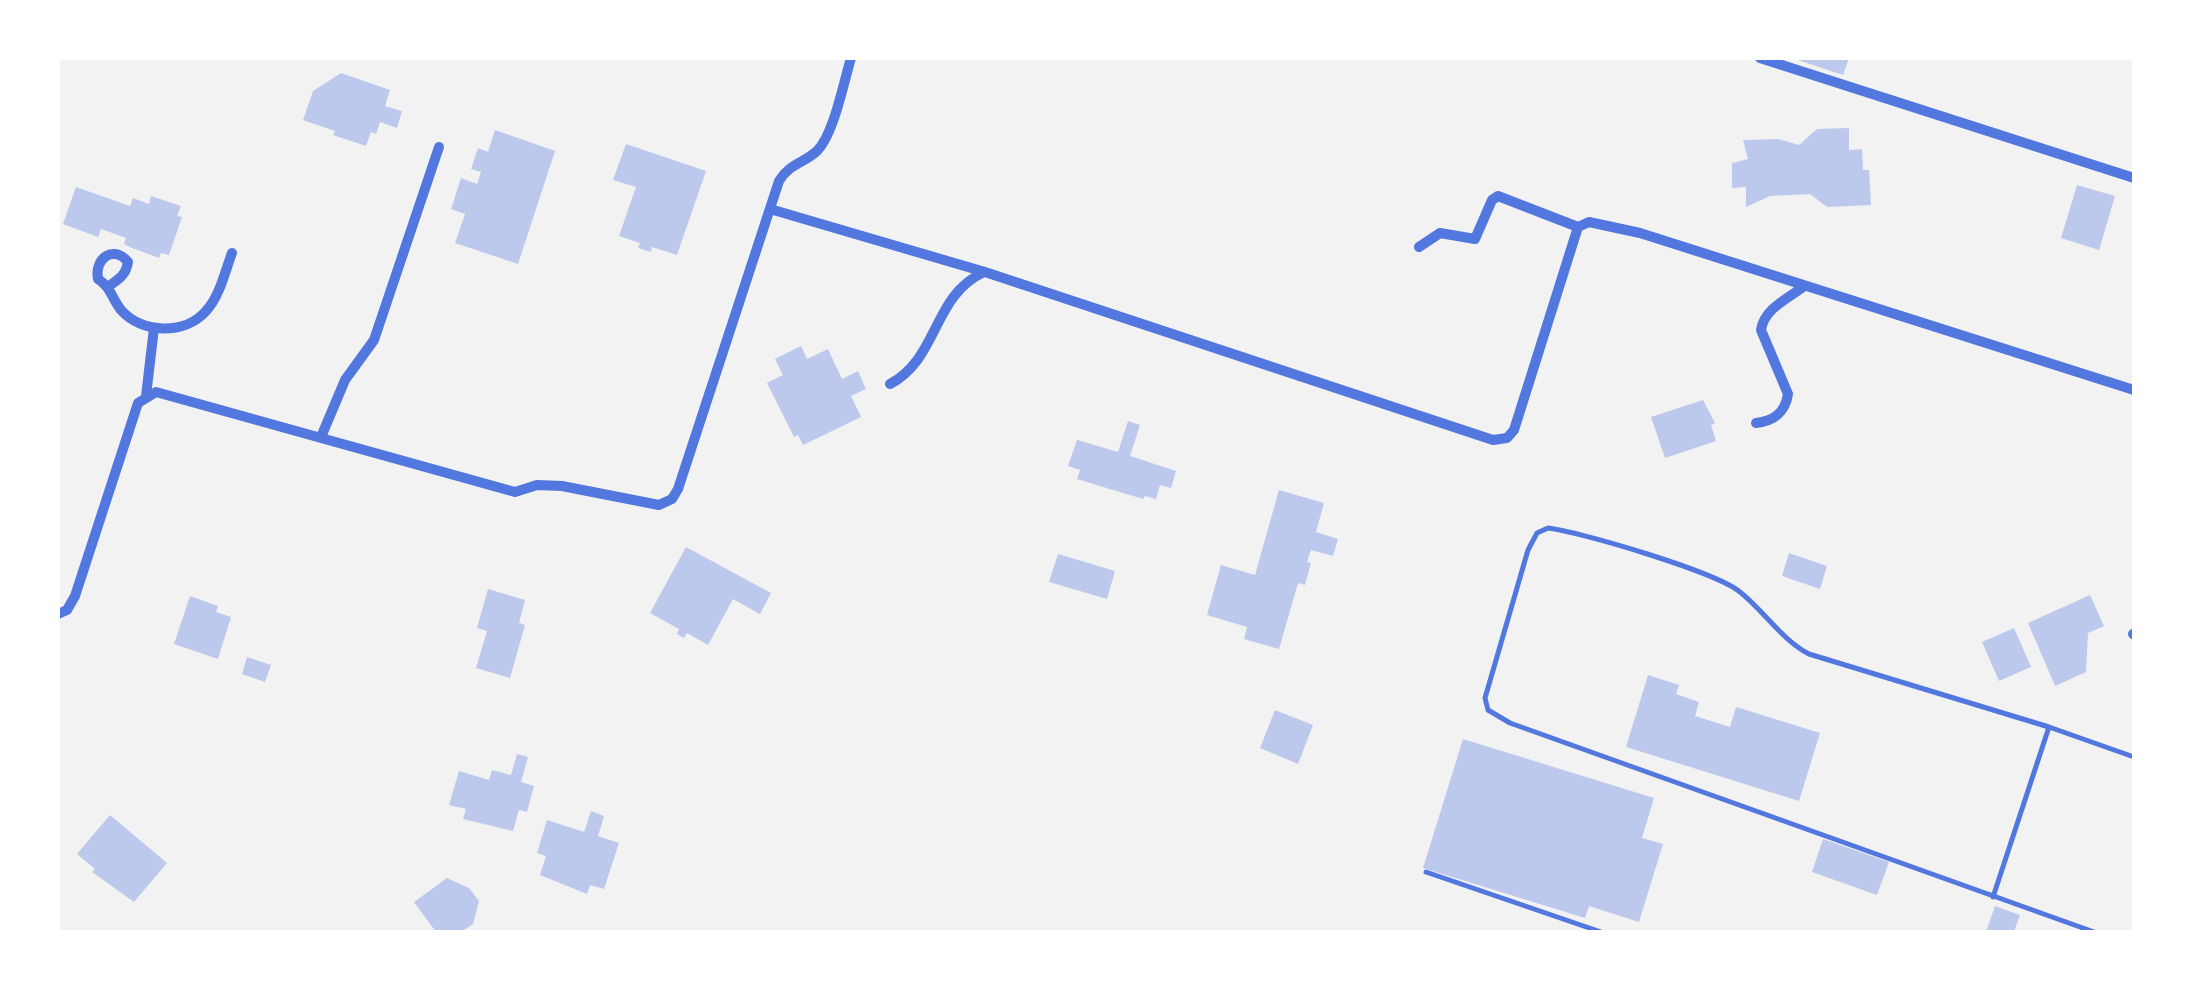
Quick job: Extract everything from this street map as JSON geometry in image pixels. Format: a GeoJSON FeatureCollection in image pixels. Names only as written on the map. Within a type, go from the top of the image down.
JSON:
{"type":"FeatureCollection","features":[{"type":"Feature","properties":{"kind":"street"},"geometry":{"type":"LineString","coordinates":[[58,614],[67,610],[75,596],[138,403],[146,396],[164,392],[514,492],[552,486],[660,505],[668,502],[678,489],[782,175],[824,142],[851,58]]}},
{"type":"Feature","properties":{"kind":"street"},"geometry":{"type":"LineString","coordinates":[[1763,58],[2134,178]]}},
{"type":"Feature","properties":{"kind":"street"},"geometry":{"type":"LineString","coordinates":[[322,437],[345,380],[374,340],[439,147]]}},
{"type":"Feature","properties":{"kind":"street"},"geometry":{"type":"LineString","coordinates":[[1419,247],[1440,233],[1475,238],[1492,200],[1498,196],[1578,227],[1589,222],[1608,224],[2134,390]]}},
{"type":"Feature","properties":{"kind":"street"},"geometry":{"type":"LineString","coordinates":[[770,209],[985,272],[1483,438],[1502,441],[1517,423],[1578,227]]}},
{"type":"Feature","properties":{"kind":"street"},"geometry":{"type":"LineString","coordinates":[[110,286],[122,312],[154,328],[183,326],[205,313],[232,253]]}},
{"type":"Feature","properties":{"kind":"street"},"geometry":{"type":"LineString","coordinates":[[890,384],[916,364],[960,286],[985,272]]}},
{"type":"Feature","properties":{"kind":"street"},"geometry":{"type":"LineString","coordinates":[[1756,423],[1771,421],[1780,414],[1788,394],[1764,337],[1762,322],[1770,311],[1802,287]]}},
{"type":"Feature","properties":{"kind":"street"},"geometry":{"type":"LineString","coordinates":[[146,396],[154,328]]}},
{"type":"Feature","properties":{"kind":"lane"},"geometry":{"type":"LineString","coordinates":[[2094,932],[1528,730],[1488,710],[1485,698],[1528,550],[1537,533],[1548,528],[1709,575],[1739,590],[1796,647],[1809,654],[2050,727],[2134,757]]}},
{"type":"Feature","properties":{"kind":"lane"},"geometry":{"type":"LineString","coordinates":[[1993,896],[2050,727]]}},
{"type":"Feature","properties":{"kind":"lane"},"geometry":{"type":"LineString","coordinates":[[1426,872],[1601,932]]}},
{"type":"Feature","properties":{"kind":"building"},"geometry":{"type":"Polygon","coordinates":[[[1792,58],[1849,58],[1843,75],[1792,58]]]}},
{"type":"Feature","properties":{"kind":"building"},"geometry":{"type":"Polygon","coordinates":[[[341,73],[390,90],[385,106],[402,111],[397,128],[380,122],[366,146],[303,120],[313,91],[341,73]]]}},
{"type":"Feature","properties":{"kind":"building"},"geometry":{"type":"Polygon","coordinates":[[[1849,128],[1849,150],[1862,149],[1863,170],[1869,170],[1871,205],[1827,207],[1810,194],[1770,196],[1746,207],[1746,187],[1732,188],[1732,163],[1748,159],[1743,140],[1778,139],[1799,145],[1817,129],[1849,128]]]}},
{"type":"Feature","properties":{"kind":"building"},"geometry":{"type":"Polygon","coordinates":[[[495,130],[555,151],[518,264],[455,243],[465,214],[451,209],[461,178],[477,184],[481,172],[471,169],[478,148],[488,152],[495,130]]]}},
{"type":"Feature","properties":{"kind":"building"},"geometry":{"type":"Polygon","coordinates":[[[626,144],[706,171],[677,255],[652,247],[651,252],[638,248],[640,243],[619,236],[636,187],[613,180],[626,144]]]}},
{"type":"Feature","properties":{"kind":"building"},"geometry":{"type":"Polygon","coordinates":[[[2077,185],[2115,196],[2099,250],[2061,238],[2077,185]]]}},
{"type":"Feature","properties":{"kind":"building"},"geometry":{"type":"Polygon","coordinates":[[[76,187],[130,206],[133,198],[149,204],[151,196],[181,206],[177,216],[182,217],[169,255],[161,253],[159,258],[132,248],[124,244],[126,238],[101,229],[98,237],[63,224],[76,187]]]}},
{"type":"Feature","properties":{"kind":"building"},"geometry":{"type":"Polygon","coordinates":[[[801,346],[807,359],[828,349],[842,379],[858,371],[866,389],[851,396],[861,417],[803,445],[798,435],[794,437],[767,383],[783,375],[775,359],[801,346]]]}},
{"type":"Feature","properties":{"kind":"building"},"geometry":{"type":"Polygon","coordinates":[[[1703,400],[1715,423],[1711,425],[1716,441],[1665,458],[1651,417],[1703,400]]]}},
{"type":"Feature","properties":{"kind":"building"},"geometry":{"type":"Polygon","coordinates":[[[1128,421],[1140,425],[1130,456],[1176,471],[1171,488],[1160,485],[1156,499],[1143,499],[1077,479],[1080,470],[1068,466],[1077,440],[1118,452],[1128,421]]]}},
{"type":"Feature","properties":{"kind":"building"},"geometry":{"type":"Polygon","coordinates":[[[1279,490],[1324,503],[1316,532],[1338,539],[1333,556],[1311,550],[1305,585],[1298,583],[1279,649],[1244,639],[1247,627],[1207,615],[1221,565],[1255,575],[1279,490]]]}},
{"type":"Feature","properties":{"kind":"building"},"geometry":{"type":"Polygon","coordinates":[[[686,547],[771,593],[760,614],[733,599],[708,645],[687,633],[684,638],[677,634],[679,629],[650,613],[686,547]]]}},
{"type":"Feature","properties":{"kind":"building"},"geometry":{"type":"Polygon","coordinates":[[[1789,553],[1827,566],[1820,589],[1782,576],[1789,553]]]}},
{"type":"Feature","properties":{"kind":"building"},"geometry":{"type":"Polygon","coordinates":[[[1058,554],[1115,571],[1107,599],[1049,582],[1058,554]]]}},
{"type":"Feature","properties":{"kind":"building"},"geometry":{"type":"Polygon","coordinates":[[[488,589],[525,600],[519,623],[525,625],[510,678],[476,668],[487,631],[477,628],[488,589]]]}},
{"type":"Feature","properties":{"kind":"building"},"geometry":{"type":"Polygon","coordinates":[[[2090,595],[2104,626],[2088,633],[2086,672],[2055,686],[2028,623],[2090,595]]]}},
{"type":"Feature","properties":{"kind":"building"},"geometry":{"type":"Polygon","coordinates":[[[190,596],[218,606],[216,612],[231,617],[218,659],[174,644],[190,596]]]}},
{"type":"Feature","properties":{"kind":"building"},"geometry":{"type":"Polygon","coordinates":[[[2014,628],[2031,667],[1999,681],[1982,642],[2014,628]]]}},
{"type":"Feature","properties":{"kind":"building"},"geometry":{"type":"Polygon","coordinates":[[[247,657],[271,665],[265,682],[242,674],[247,657]]]}},
{"type":"Feature","properties":{"kind":"building"},"geometry":{"type":"Polygon","coordinates":[[[1648,675],[1679,685],[1676,694],[1699,702],[1695,716],[1730,727],[1736,707],[1820,733],[1799,801],[1626,747],[1648,675]]]}},
{"type":"Feature","properties":{"kind":"building"},"geometry":{"type":"Polygon","coordinates":[[[1275,710],[1313,725],[1298,764],[1260,748],[1275,710]]]}},
{"type":"Feature","properties":{"kind":"building"},"geometry":{"type":"Polygon","coordinates":[[[1463,739],[1654,798],[1642,838],[1663,844],[1639,922],[1589,906],[1585,918],[1423,868],[1463,739]]]}},
{"type":"Feature","properties":{"kind":"building"},"geometry":{"type":"Polygon","coordinates":[[[517,754],[528,757],[521,782],[534,786],[527,812],[519,810],[513,831],[463,819],[466,809],[449,805],[459,771],[489,780],[492,770],[511,775],[517,754]]]}},
{"type":"Feature","properties":{"kind":"building"},"geometry":{"type":"Polygon","coordinates":[[[591,811],[604,816],[598,836],[619,843],[604,889],[590,885],[587,894],[540,875],[546,856],[537,853],[547,820],[584,832],[591,811]]]}},
{"type":"Feature","properties":{"kind":"building"},"geometry":{"type":"Polygon","coordinates":[[[110,815],[167,863],[134,902],[92,872],[95,869],[77,854],[110,815]]]}},
{"type":"Feature","properties":{"kind":"building"},"geometry":{"type":"Polygon","coordinates":[[[1823,839],[1889,862],[1877,895],[1812,872],[1823,839]]]}},
{"type":"Feature","properties":{"kind":"building"},"geometry":{"type":"Polygon","coordinates":[[[447,878],[469,888],[479,901],[473,924],[461,932],[436,932],[414,902],[447,878]]]}},
{"type":"Feature","properties":{"kind":"building"},"geometry":{"type":"Polygon","coordinates":[[[1995,906],[2020,915],[2014,932],[1986,932],[1995,906]]]}}]}
